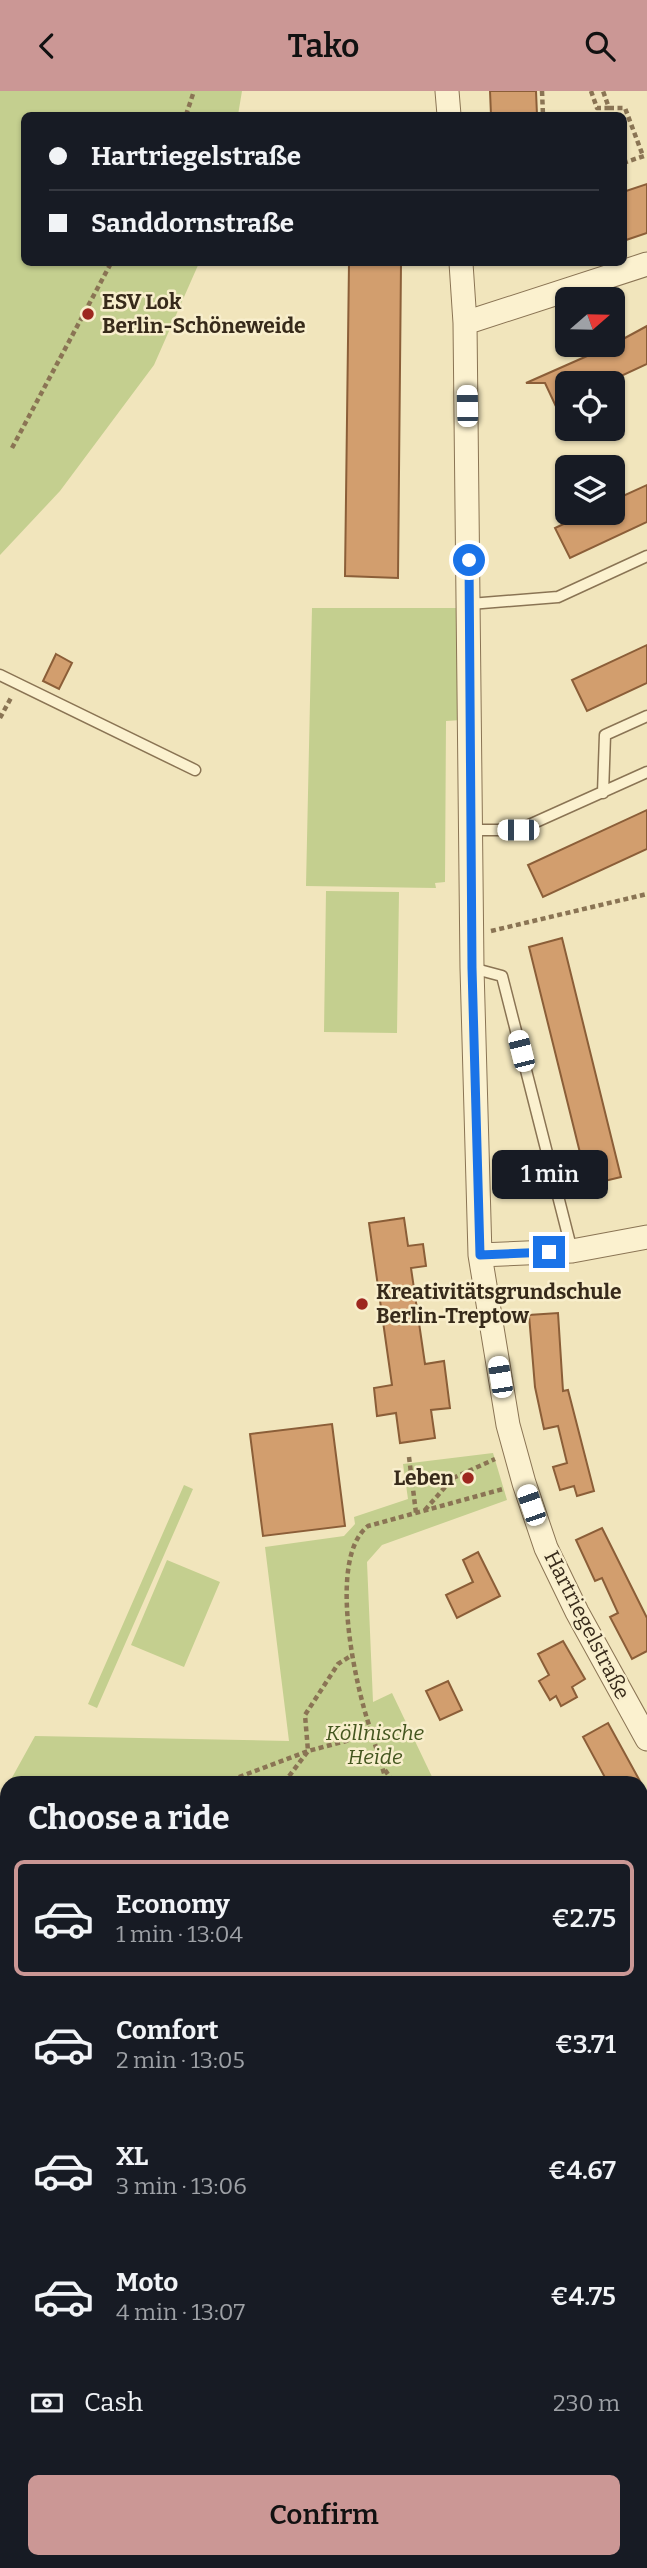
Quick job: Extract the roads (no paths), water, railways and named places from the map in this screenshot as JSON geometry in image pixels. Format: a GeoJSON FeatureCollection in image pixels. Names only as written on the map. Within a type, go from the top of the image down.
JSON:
{"type":"FeatureCollection","features":[{"type":"Feature","properties":{"kind":"street"},"geometry":{"type":"LineString","coordinates":[[447,91],[449,112]]}},
{"type":"Feature","properties":{"kind":"street"},"geometry":{"type":"LineString","coordinates":[[465,323],[647,264]]}},
{"type":"Feature","properties":{"kind":"street","name":"Hartriegelstraße"},"geometry":{"type":"LineString","coordinates":[[461,266],[465,323],[472,968],[480,1255],[508,1425],[546,1548],[577,1612],[647,1739]]}},
{"type":"Feature","properties":{"kind":"street"},"geometry":{"type":"LineString","coordinates":[[480,1255],[572,1251],[647,1237]]}},
{"type":"Feature","properties":{"kind":"lane"},"geometry":{"type":"LineString","coordinates":[[470,604],[524,602],[558,597],[647,556]]}},
{"type":"Feature","properties":{"kind":"lane"},"geometry":{"type":"LineString","coordinates":[[0,675],[195,770]]}},
{"type":"Feature","properties":{"kind":"lane"},"geometry":{"type":"LineString","coordinates":[[603,793],[605,736],[647,716]]}},
{"type":"Feature","properties":{"kind":"lane"},"geometry":{"type":"LineString","coordinates":[[472,830],[518,830],[647,772]]}},
{"type":"Feature","properties":{"kind":"lane"},"geometry":{"type":"LineString","coordinates":[[472,968],[502,976],[572,1251]]}},
{"type":"Feature","properties":{"kind":"place","name":"ESV Lok Berlin-Schöneweide"},"geometry":{"type":"Point","coordinates":[88,314]}},
{"type":"Feature","properties":{"kind":"place","name":"Kreativitätsgrundschule Berlin-Treptow"},"geometry":{"type":"Point","coordinates":[362,1304]}},
{"type":"Feature","properties":{"kind":"place","name":"Leben"},"geometry":{"type":"Point","coordinates":[468,1478]}},
{"type":"Feature","properties":{"kind":"park label","name":"Köllnische Heide"},"geometry":{"type":"Point","coordinates":[375,1745]}}]}
